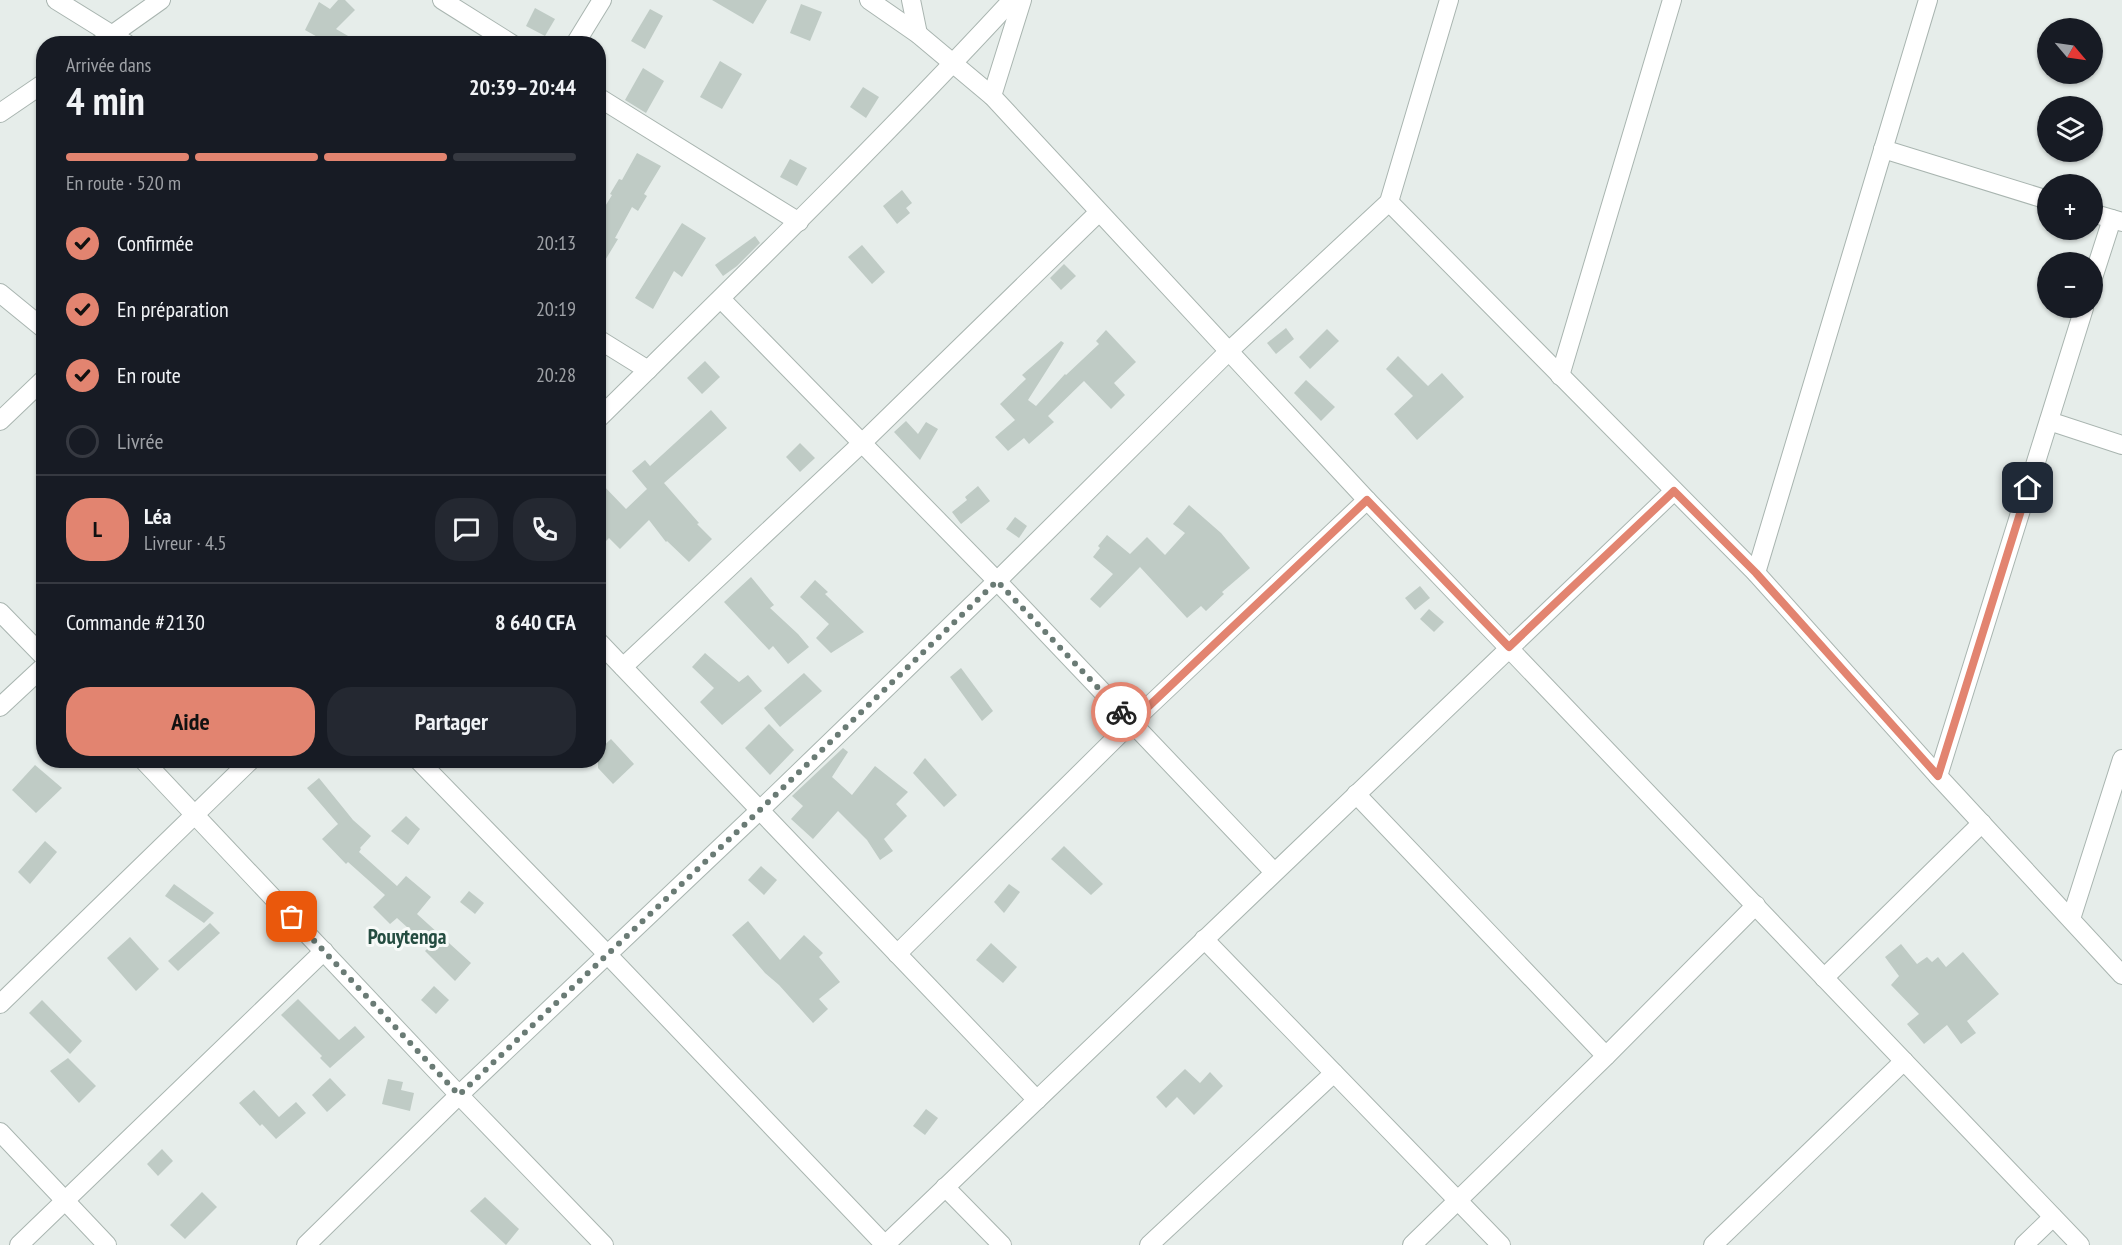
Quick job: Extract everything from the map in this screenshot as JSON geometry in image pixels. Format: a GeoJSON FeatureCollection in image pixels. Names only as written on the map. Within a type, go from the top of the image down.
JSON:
{"type":"FeatureCollection","features":[{"type":"Feature","properties":{"kind":"street"},"geometry":{"type":"LineString","coordinates":[[56,0],[107,36]]}},
{"type":"Feature","properties":{"kind":"street"},"geometry":{"type":"LineString","coordinates":[[118,36],[161,0]]}},
{"type":"Feature","properties":{"kind":"street"},"geometry":{"type":"LineString","coordinates":[[442,0],[499,36]]}},
{"type":"Feature","properties":{"kind":"street"},"geometry":{"type":"LineString","coordinates":[[580,36],[602,0]]}},
{"type":"Feature","properties":{"kind":"street"},"geometry":{"type":"LineString","coordinates":[[869,0],[918,34],[952,65],[992,96],[1367,500],[2080,1245]]}},
{"type":"Feature","properties":{"kind":"street"},"geometry":{"type":"LineString","coordinates":[[911,0],[918,34]]}},
{"type":"Feature","properties":{"kind":"street"},"geometry":{"type":"LineString","coordinates":[[606,411],[799,222],[1012,0]]}},
{"type":"Feature","properties":{"kind":"street"},"geometry":{"type":"LineString","coordinates":[[992,96],[1022,0]]}},
{"type":"Feature","properties":{"kind":"street"},"geometry":{"type":"LineString","coordinates":[[306,1245],[459,1095],[760,810],[997,581],[1229,351],[1389,202],[1449,0]]}},
{"type":"Feature","properties":{"kind":"street"},"geometry":{"type":"LineString","coordinates":[[1560,376],[1672,0]]}},
{"type":"Feature","properties":{"kind":"street"},"geometry":{"type":"LineString","coordinates":[[1756,573],[1928,0]]}},
{"type":"Feature","properties":{"kind":"street"},"geometry":{"type":"LineString","coordinates":[[0,113],[36,88]]}},
{"type":"Feature","properties":{"kind":"street"},"geometry":{"type":"LineString","coordinates":[[606,102],[799,222]]}},
{"type":"Feature","properties":{"kind":"street"},"geometry":{"type":"LineString","coordinates":[[1883,149],[2037,197]]}},
{"type":"Feature","properties":{"kind":"street"},"geometry":{"type":"LineString","coordinates":[[1389,202],[1756,573],[1938,776],[2122,975]]}},
{"type":"Feature","properties":{"kind":"street"},"geometry":{"type":"LineString","coordinates":[[623,667],[862,443],[1099,212]]}},
{"type":"Feature","properties":{"kind":"street"},"geometry":{"type":"LineString","coordinates":[[2103,255],[2117,221]]}},
{"type":"Feature","properties":{"kind":"street"},"geometry":{"type":"LineString","coordinates":[[0,293],[36,322]]}},
{"type":"Feature","properties":{"kind":"street"},"geometry":{"type":"LineString","coordinates":[[721,299],[997,581],[1274,873]]}},
{"type":"Feature","properties":{"kind":"street"},"geometry":{"type":"LineString","coordinates":[[1938,776],[2081,318]]}},
{"type":"Feature","properties":{"kind":"street"},"geometry":{"type":"LineString","coordinates":[[606,344],[648,370]]}},
{"type":"Feature","properties":{"kind":"street"},"geometry":{"type":"LineString","coordinates":[[0,422],[36,387]]}},
{"type":"Feature","properties":{"kind":"street"},"geometry":{"type":"LineString","coordinates":[[2049,421],[2122,445]]}},
{"type":"Feature","properties":{"kind":"street"},"geometry":{"type":"LineString","coordinates":[[426,768],[885,1245],[1674,491]]}},
{"type":"Feature","properties":{"kind":"street"},"geometry":{"type":"LineString","coordinates":[[897,954],[1131,723],[1367,500]]}},
{"type":"Feature","properties":{"kind":"street"},"geometry":{"type":"LineString","coordinates":[[0,612],[36,649]]}},
{"type":"Feature","properties":{"kind":"street"},"geometry":{"type":"LineString","coordinates":[[606,649],[1036,1100]]}},
{"type":"Feature","properties":{"kind":"street"},"geometry":{"type":"LineString","coordinates":[[0,707],[36,673]]}},
{"type":"Feature","properties":{"kind":"street"},"geometry":{"type":"LineString","coordinates":[[2071,919],[2122,759]]}},
{"type":"Feature","properties":{"kind":"street"},"geometry":{"type":"LineString","coordinates":[[151,768],[459,1095],[594,1242]]}},
{"type":"Feature","properties":{"kind":"street"},"geometry":{"type":"LineString","coordinates":[[0,1004],[243,768]]}},
{"type":"Feature","properties":{"kind":"street"},"geometry":{"type":"LineString","coordinates":[[1356,794],[1606,1056]]}},
{"type":"Feature","properties":{"kind":"street"},"geometry":{"type":"LineString","coordinates":[[1824,978],[1982,823]]}},
{"type":"Feature","properties":{"kind":"street"},"geometry":{"type":"LineString","coordinates":[[1412,1245],[1606,1056],[1755,906]]}},
{"type":"Feature","properties":{"kind":"street"},"geometry":{"type":"LineString","coordinates":[[1204,939],[1501,1245]]}},
{"type":"Feature","properties":{"kind":"street"},"geometry":{"type":"LineString","coordinates":[[19,1245],[324,951]]}},
{"type":"Feature","properties":{"kind":"street"},"geometry":{"type":"LineString","coordinates":[[1713,1245],[1904,1061]]}},
{"type":"Feature","properties":{"kind":"street"},"geometry":{"type":"LineString","coordinates":[[1149,1245],[1334,1073]]}},
{"type":"Feature","properties":{"kind":"street"},"geometry":{"type":"LineString","coordinates":[[0,1132],[107,1245]]}},
{"type":"Feature","properties":{"kind":"street"},"geometry":{"type":"LineString","coordinates":[[945,1187],[1002,1245]]}},
{"type":"Feature","properties":{"kind":"street"},"geometry":{"type":"LineString","coordinates":[[2024,1245],[2053,1217]]}},
{"type":"Feature","properties":{"kind":"building"},"geometry":{"type":"Polygon","coordinates":[[[338,0],[345,0],[355,10],[336,29],[348,36],[316,36],[305,30],[319,2],[330,9],[338,0]]]}},
{"type":"Feature","properties":{"kind":"building"},"geometry":{"type":"Polygon","coordinates":[[[712,0],[767,0],[753,24],[712,0]]]}},
{"type":"Feature","properties":{"kind":"building"},"geometry":{"type":"Polygon","coordinates":[[[801,4],[822,12],[810,41],[790,33],[801,4]]]}},
{"type":"Feature","properties":{"kind":"building"},"geometry":{"type":"Polygon","coordinates":[[[535,8],[555,19],[545,36],[526,26],[535,8]]]}},
{"type":"Feature","properties":{"kind":"building"},"geometry":{"type":"Polygon","coordinates":[[[650,9],[663,16],[645,49],[631,41],[650,9]]]}},
{"type":"Feature","properties":{"kind":"building"},"geometry":{"type":"Polygon","coordinates":[[[720,61],[742,74],[722,109],[700,97],[720,61]]]}},
{"type":"Feature","properties":{"kind":"building"},"geometry":{"type":"Polygon","coordinates":[[[643,68],[664,81],[646,113],[625,100],[643,68]]]}},
{"type":"Feature","properties":{"kind":"building"},"geometry":{"type":"Polygon","coordinates":[[[863,87],[879,97],[866,118],[850,107],[863,87]]]}},
{"type":"Feature","properties":{"kind":"building"},"geometry":{"type":"Polygon","coordinates":[[[637,153],[661,166],[644,194],[647,196],[638,211],[632,207],[615,238],[618,239],[606,259],[606,205],[619,179],[622,180],[637,153]]]}},
{"type":"Feature","properties":{"kind":"building"},"geometry":{"type":"Polygon","coordinates":[[[790,159],[807,168],[797,186],[780,177],[790,159]]]}},
{"type":"Feature","properties":{"kind":"building"},"geometry":{"type":"Polygon","coordinates":[[[902,190],[912,203],[906,208],[910,213],[897,224],[883,206],[902,190]]]}},
{"type":"Feature","properties":{"kind":"building"},"geometry":{"type":"Polygon","coordinates":[[[682,223],[706,238],[682,277],[674,271],[653,309],[635,298],[682,223]]]}},
{"type":"Feature","properties":{"kind":"building"},"geometry":{"type":"Polygon","coordinates":[[[755,236],[760,243],[737,266],[723,276],[715,265],[755,236]]]}},
{"type":"Feature","properties":{"kind":"building"},"geometry":{"type":"Polygon","coordinates":[[[862,245],[885,272],[872,284],[848,257],[862,245]]]}},
{"type":"Feature","properties":{"kind":"building"},"geometry":{"type":"Polygon","coordinates":[[[1064,264],[1076,276],[1061,290],[1050,278],[1064,264]]]}},
{"type":"Feature","properties":{"kind":"building"},"geometry":{"type":"Polygon","coordinates":[[[1286,328],[1294,339],[1276,354],[1267,343],[1286,328]]]}},
{"type":"Feature","properties":{"kind":"building"},"geometry":{"type":"Polygon","coordinates":[[[1327,329],[1339,341],[1310,369],[1299,357],[1327,329]]]}},
{"type":"Feature","properties":{"kind":"building"},"geometry":{"type":"Polygon","coordinates":[[[1106,330],[1136,362],[1114,383],[1125,395],[1111,409],[1084,381],[1048,416],[1054,422],[1029,444],[1024,438],[1008,451],[995,437],[1015,420],[1000,404],[1026,379],[1022,375],[1061,341],[1064,343],[1028,400],[1036,406],[1065,374],[1099,344],[1096,341],[1106,330]]]}},
{"type":"Feature","properties":{"kind":"building"},"geometry":{"type":"Polygon","coordinates":[[[1398,356],[1428,386],[1442,373],[1464,397],[1417,440],[1394,414],[1413,396],[1386,369],[1398,356]]]}},
{"type":"Feature","properties":{"kind":"building"},"geometry":{"type":"Polygon","coordinates":[[[705,361],[720,377],[702,394],[687,378],[705,361]]]}},
{"type":"Feature","properties":{"kind":"building"},"geometry":{"type":"Polygon","coordinates":[[[1306,380],[1335,407],[1321,421],[1294,393],[1306,380]]]}},
{"type":"Feature","properties":{"kind":"building"},"geometry":{"type":"Polygon","coordinates":[[[711,410],[727,428],[664,483],[712,539],[689,562],[666,542],[649,520],[620,549],[609,538],[606,541],[606,488],[626,509],[647,489],[632,471],[645,460],[650,466],[711,410]]]}},
{"type":"Feature","properties":{"kind":"building"},"geometry":{"type":"Polygon","coordinates":[[[906,421],[918,434],[926,422],[938,429],[920,460],[894,432],[906,421]]]}},
{"type":"Feature","properties":{"kind":"building"},"geometry":{"type":"Polygon","coordinates":[[[800,443],[815,458],[800,472],[786,457],[800,443]]]}},
{"type":"Feature","properties":{"kind":"building"},"geometry":{"type":"Polygon","coordinates":[[[978,486],[990,501],[961,524],[952,512],[967,500],[965,497],[978,486]]]}},
{"type":"Feature","properties":{"kind":"building"},"geometry":{"type":"Polygon","coordinates":[[[1189,505],[1221,533],[1250,568],[1222,592],[1224,594],[1206,611],[1201,606],[1187,618],[1140,567],[1100,608],[1090,599],[1113,574],[1093,557],[1107,535],[1130,554],[1147,537],[1165,555],[1185,533],[1173,524],[1189,505]]]}},
{"type":"Feature","properties":{"kind":"building"},"geometry":{"type":"Polygon","coordinates":[[[1015,517],[1027,526],[1019,538],[1006,529],[1015,517]]]}},
{"type":"Feature","properties":{"kind":"building"},"geometry":{"type":"Polygon","coordinates":[[[751,577],[774,605],[770,608],[809,647],[788,664],[773,646],[769,650],[724,602],[751,577]]]}},
{"type":"Feature","properties":{"kind":"building"},"geometry":{"type":"Polygon","coordinates":[[[815,580],[828,592],[825,594],[864,632],[831,653],[816,638],[829,624],[800,597],[815,580]]]}},
{"type":"Feature","properties":{"kind":"building"},"geometry":{"type":"Polygon","coordinates":[[[1420,586],[1430,598],[1415,610],[1405,598],[1420,586]]]}},
{"type":"Feature","properties":{"kind":"building"},"geometry":{"type":"Polygon","coordinates":[[[1429,609],[1444,622],[1434,632],[1420,619],[1429,609]]]}},
{"type":"Feature","properties":{"kind":"building"},"geometry":{"type":"Polygon","coordinates":[[[705,653],[739,682],[748,675],[762,691],[722,725],[700,702],[714,688],[692,667],[705,653]]]}},
{"type":"Feature","properties":{"kind":"building"},"geometry":{"type":"Polygon","coordinates":[[[961,668],[993,711],[982,721],[950,677],[961,668]]]}},
{"type":"Feature","properties":{"kind":"building"},"geometry":{"type":"Polygon","coordinates":[[[804,673],[822,691],[780,727],[764,708],[804,673]]]}},
{"type":"Feature","properties":{"kind":"building"},"geometry":{"type":"Polygon","coordinates":[[[769,724],[794,750],[770,775],[745,748],[769,724]]]}},
{"type":"Feature","properties":{"kind":"building"},"geometry":{"type":"Polygon","coordinates":[[[611,739],[634,764],[613,784],[598,768],[606,768],[606,744],[611,739]]]}},
{"type":"Feature","properties":{"kind":"building"},"geometry":{"type":"Polygon","coordinates":[[[843,748],[848,752],[832,777],[852,795],[875,766],[908,792],[896,804],[907,816],[884,839],[893,851],[880,860],[867,840],[838,811],[813,839],[791,819],[803,806],[792,796],[843,748]]]}},
{"type":"Feature","properties":{"kind":"building"},"geometry":{"type":"Polygon","coordinates":[[[925,758],[957,795],[944,807],[913,773],[925,758]]]}},
{"type":"Feature","properties":{"kind":"building"},"geometry":{"type":"Polygon","coordinates":[[[35,765],[62,788],[36,813],[12,790],[35,765]]]}},
{"type":"Feature","properties":{"kind":"building"},"geometry":{"type":"Polygon","coordinates":[[[319,778],[353,820],[371,836],[359,852],[397,886],[406,876],[431,897],[417,914],[471,963],[455,981],[425,951],[429,947],[397,918],[390,924],[373,907],[385,895],[348,862],[346,864],[322,839],[338,824],[307,788],[319,778]]]}},
{"type":"Feature","properties":{"kind":"building"},"geometry":{"type":"Polygon","coordinates":[[[406,816],[420,829],[408,845],[391,831],[406,816]]]}},
{"type":"Feature","properties":{"kind":"building"},"geometry":{"type":"Polygon","coordinates":[[[45,841],[57,852],[30,884],[18,872],[45,841]]]}},
{"type":"Feature","properties":{"kind":"building"},"geometry":{"type":"Polygon","coordinates":[[[1064,846],[1103,884],[1091,895],[1051,859],[1064,846]]]}},
{"type":"Feature","properties":{"kind":"building"},"geometry":{"type":"Polygon","coordinates":[[[761,866],[777,880],[764,895],[748,880],[761,866]]]}},
{"type":"Feature","properties":{"kind":"building"},"geometry":{"type":"Polygon","coordinates":[[[174,884],[214,913],[204,923],[165,896],[174,884]]]}},
{"type":"Feature","properties":{"kind":"building"},"geometry":{"type":"Polygon","coordinates":[[[1009,884],[1020,892],[1004,913],[994,902],[1009,884]]]}},
{"type":"Feature","properties":{"kind":"building"},"geometry":{"type":"Polygon","coordinates":[[[469,891],[484,903],[475,914],[460,902],[469,891]]]}},
{"type":"Feature","properties":{"kind":"building"},"geometry":{"type":"Polygon","coordinates":[[[748,921],[780,960],[804,935],[823,953],[819,957],[840,982],[819,999],[828,1009],[813,1023],[732,935],[748,921]]]}},
{"type":"Feature","properties":{"kind":"building"},"geometry":{"type":"Polygon","coordinates":[[[210,923],[220,933],[178,971],[168,961],[210,923]]]}},
{"type":"Feature","properties":{"kind":"building"},"geometry":{"type":"Polygon","coordinates":[[[130,937],[159,969],[136,991],[107,958],[130,937]]]}},
{"type":"Feature","properties":{"kind":"building"},"geometry":{"type":"Polygon","coordinates":[[[991,943],[1017,967],[1003,983],[976,960],[991,943]]]}},
{"type":"Feature","properties":{"kind":"building"},"geometry":{"type":"Polygon","coordinates":[[[1901,944],[1917,964],[1927,957],[1932,962],[1938,957],[1946,967],[1963,952],[1999,994],[1967,1021],[1976,1033],[1961,1044],[1947,1025],[1924,1044],[1907,1024],[1919,1014],[1891,985],[1899,976],[1885,957],[1901,944]]]}},
{"type":"Feature","properties":{"kind":"building"},"geometry":{"type":"Polygon","coordinates":[[[434,986],[449,1000],[436,1014],[421,1000],[434,986]]]}},
{"type":"Feature","properties":{"kind":"building"},"geometry":{"type":"Polygon","coordinates":[[[298,999],[339,1040],[355,1026],[365,1037],[330,1068],[320,1058],[322,1056],[281,1015],[298,999]]]}},
{"type":"Feature","properties":{"kind":"building"},"geometry":{"type":"Polygon","coordinates":[[[42,1000],[82,1041],[70,1054],[29,1013],[42,1000]]]}},
{"type":"Feature","properties":{"kind":"building"},"geometry":{"type":"Polygon","coordinates":[[[68,1058],[96,1086],[79,1103],[50,1071],[68,1058]]]}},
{"type":"Feature","properties":{"kind":"building"},"geometry":{"type":"Polygon","coordinates":[[[1185,1069],[1200,1083],[1210,1072],[1223,1086],[1194,1115],[1177,1097],[1166,1108],[1156,1097],[1185,1069]]]}},
{"type":"Feature","properties":{"kind":"building"},"geometry":{"type":"Polygon","coordinates":[[[330,1078],[346,1095],[327,1112],[312,1095],[330,1078]]]}},
{"type":"Feature","properties":{"kind":"building"},"geometry":{"type":"Polygon","coordinates":[[[388,1079],[403,1082],[401,1090],[414,1093],[410,1111],[382,1104],[388,1079]]]}},
{"type":"Feature","properties":{"kind":"building"},"geometry":{"type":"Polygon","coordinates":[[[254,1090],[279,1117],[296,1102],[306,1113],[276,1139],[262,1124],[260,1126],[239,1103],[254,1090]]]}},
{"type":"Feature","properties":{"kind":"building"},"geometry":{"type":"Polygon","coordinates":[[[926,1109],[938,1118],[925,1135],[913,1126],[926,1109]]]}},
{"type":"Feature","properties":{"kind":"building"},"geometry":{"type":"Polygon","coordinates":[[[162,1149],[173,1161],[158,1176],[147,1164],[162,1149]]]}},
{"type":"Feature","properties":{"kind":"building"},"geometry":{"type":"Polygon","coordinates":[[[202,1192],[217,1207],[185,1239],[170,1225],[202,1192]]]}},
{"type":"Feature","properties":{"kind":"building"},"geometry":{"type":"Polygon","coordinates":[[[485,1197],[519,1229],[506,1245],[470,1211],[485,1197]]]}},
{"type":"Feature","properties":{"kind":"way so far"},"geometry":{"type":"LineString","coordinates":[[292,917],[459,1095],[760,810],[997,581],[1121,712]]}},
{"type":"Feature","properties":{"kind":"district","name":"Pouytenga"},"geometry":{"type":"Point","coordinates":[407,937]}},
{"type":"Feature","properties":{"kind":"route"},"geometry":{"type":"LineString","coordinates":[[1121,712],[1131,723],[1367,500],[1509,647],[1674,491],[1756,573],[1938,776],[2028,488]]}}]}
